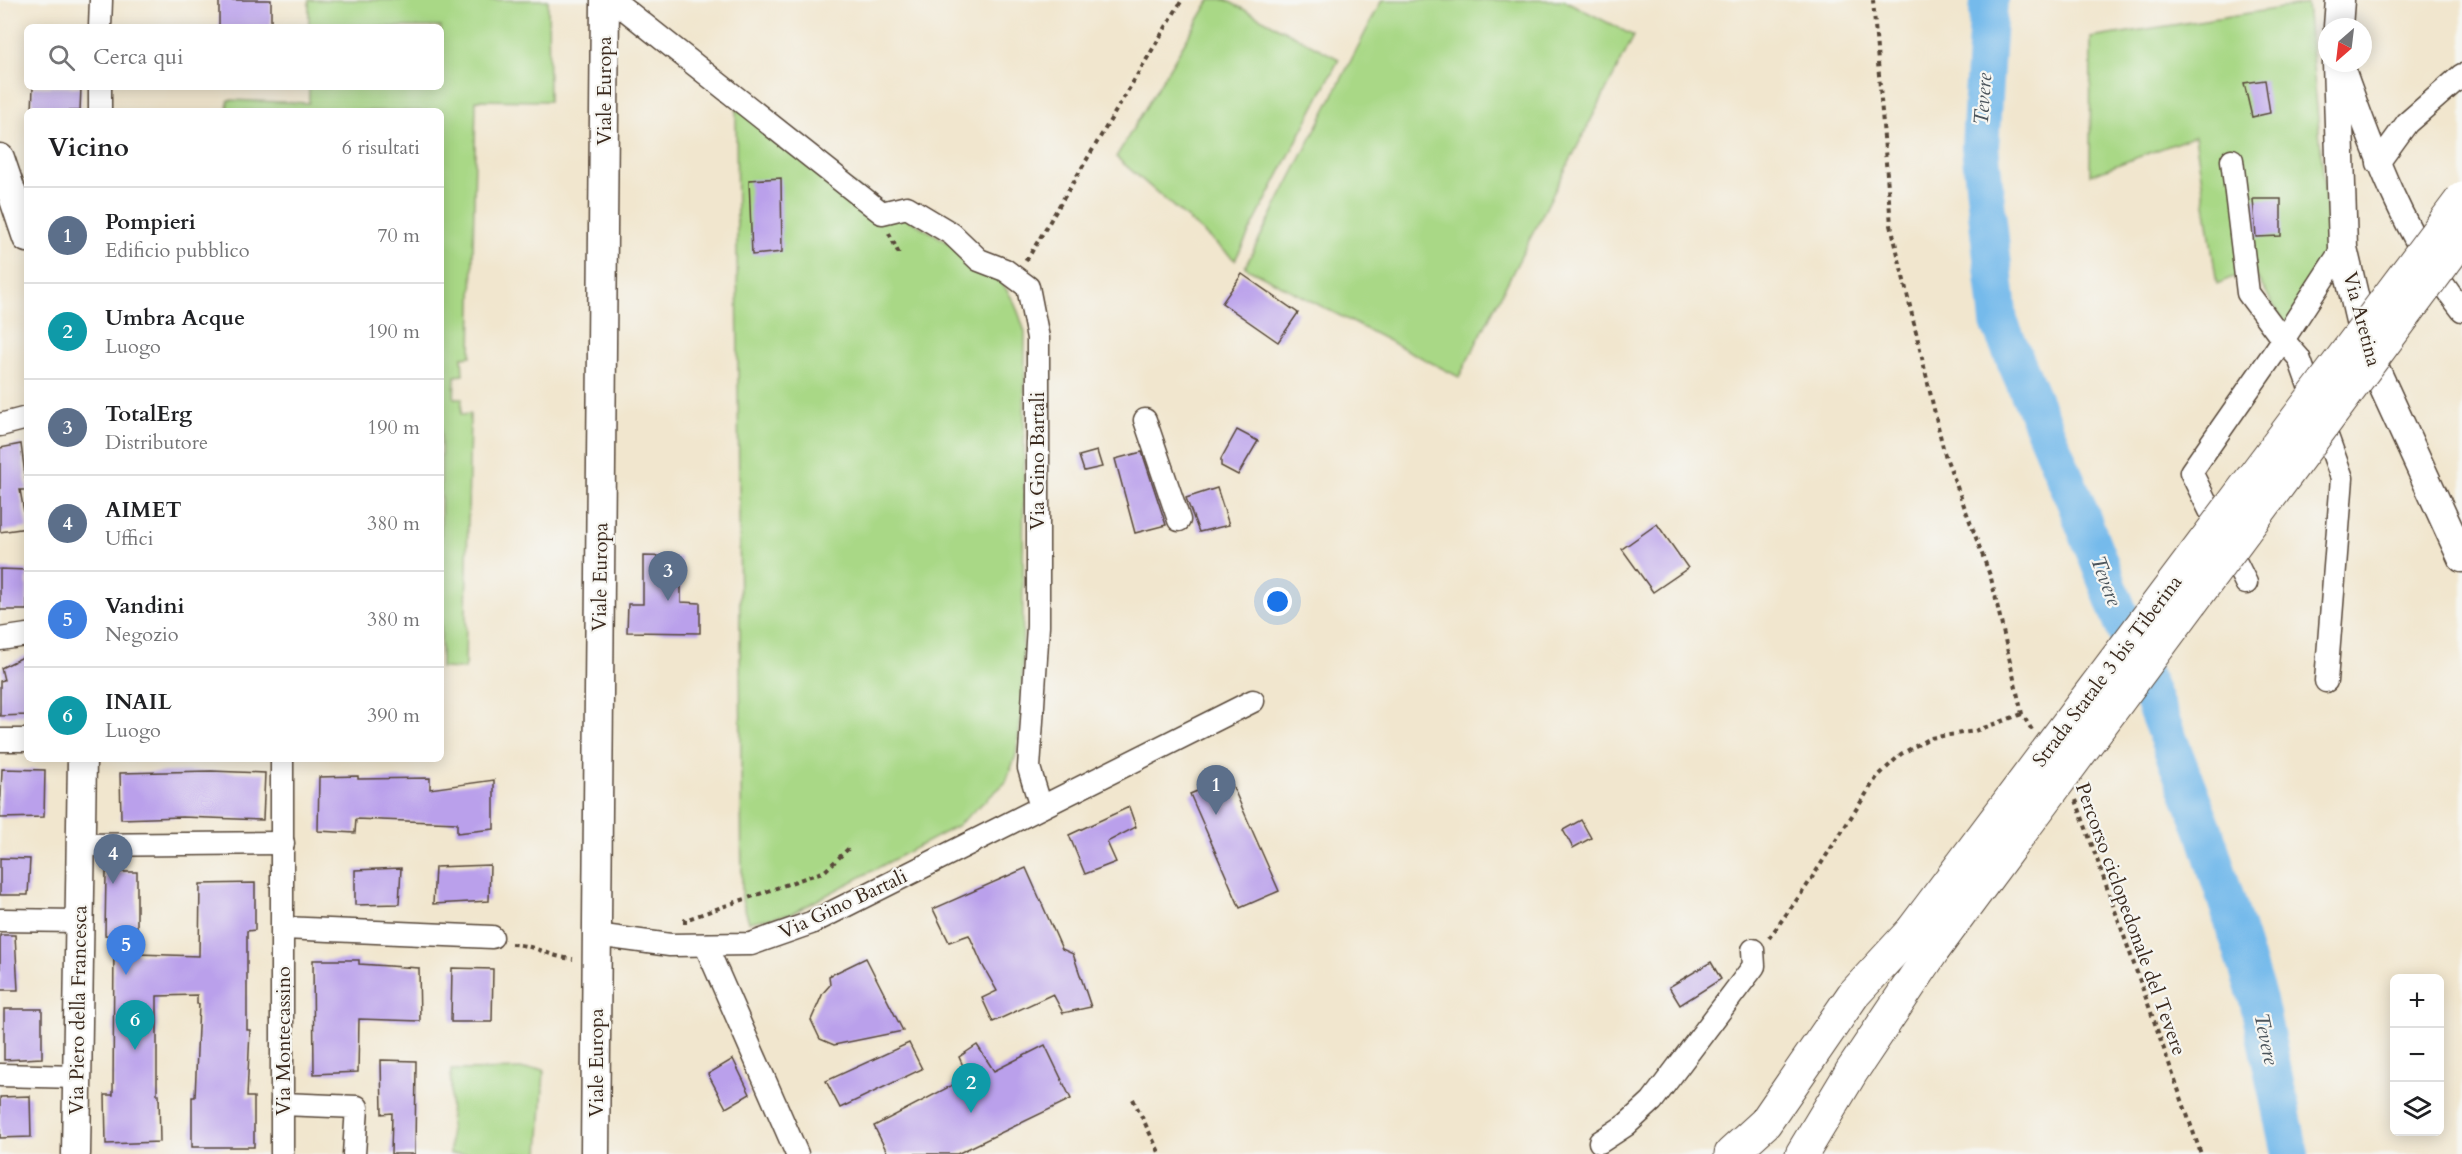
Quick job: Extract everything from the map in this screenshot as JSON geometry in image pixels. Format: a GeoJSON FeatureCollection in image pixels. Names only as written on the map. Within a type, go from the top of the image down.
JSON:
{"type":"FeatureCollection","features":[{"type":"Feature","properties":{"kind":"highway","name":"Strada Statale 3 bis Tiberina"},"geometry":{"type":"LineString","coordinates":[[1802,1154],[1852,1071],[1923,940],[2462,199]]}},
{"type":"Feature","properties":{"kind":"highway","name":"Strada Statale 3 bis Tiberina"},"geometry":{"type":"LineString","coordinates":[[1768,1154],[1825,1056],[1923,940],[2462,238]]}},
{"type":"Feature","properties":{"kind":"highway"},"geometry":{"type":"LineString","coordinates":[[1731,1154],[1765,1123],[1853,995],[1923,940]]}},
{"type":"Feature","properties":{"kind":"main road","name":"Viale Europa"},"geometry":{"type":"LineString","coordinates":[[595,1154],[605,0]]}},
{"type":"Feature","properties":{"kind":"main road"},"geometry":{"type":"LineString","coordinates":[[2339,18],[2340,0]]}},
{"type":"Feature","properties":{"kind":"main road","name":"Via Aretina"},"geometry":{"type":"LineString","coordinates":[[2339,72],[2343,248],[2367,351],[2462,558]]}},
{"type":"Feature","properties":{"kind":"main road"},"geometry":{"type":"LineString","coordinates":[[0,158],[24,223]]}},
{"type":"Feature","properties":{"kind":"main road","name":"Via Piero della Francesca"},"geometry":{"type":"LineString","coordinates":[[76,1154],[82,762]]}},
{"type":"Feature","properties":{"kind":"street"},"geometry":{"type":"LineString","coordinates":[[100,0],[100,24]]}},
{"type":"Feature","properties":{"kind":"street","name":"Via Gino Bartali"},"geometry":{"type":"LineString","coordinates":[[613,0],[882,213],[907,207],[952,234],[979,260],[1005,270],[1028,286],[1038,338],[1038,626],[1029,768],[1041,807]]}},
{"type":"Feature","properties":{"kind":"street"},"geometry":{"type":"LineString","coordinates":[[2343,72],[2378,163],[2406,224],[2462,310]]}},
{"type":"Feature","properties":{"kind":"street"},"geometry":{"type":"LineString","coordinates":[[2378,163],[2408,123],[2462,75]]}},
{"type":"Feature","properties":{"kind":"street"},"geometry":{"type":"LineString","coordinates":[[100,90],[100,108]]}},
{"type":"Feature","properties":{"kind":"street"},"geometry":{"type":"LineString","coordinates":[[2232,160],[2240,298],[2299,358],[2342,478],[2326,681]]}},
{"type":"Feature","properties":{"kind":"street"},"geometry":{"type":"LineString","coordinates":[[2246,582],[2192,472],[2343,248]]}},
{"type":"Feature","properties":{"kind":"street"},"geometry":{"type":"LineString","coordinates":[[0,425],[24,419]]}},
{"type":"Feature","properties":{"kind":"street"},"geometry":{"type":"LineString","coordinates":[[1145,420],[1179,520]]}},
{"type":"Feature","properties":{"kind":"street"},"geometry":{"type":"LineString","coordinates":[[0,639],[24,635]]}},
{"type":"Feature","properties":{"kind":"street","name":"Via Gino Bartali"},"geometry":{"type":"LineString","coordinates":[[596,935],[696,946],[751,944],[811,923],[1253,701]]}},
{"type":"Feature","properties":{"kind":"street"},"geometry":{"type":"LineString","coordinates":[[0,740],[24,740]]}},
{"type":"Feature","properties":{"kind":"street","name":"Via Montecassino"},"geometry":{"type":"LineString","coordinates":[[282,762],[282,1154]]}},
{"type":"Feature","properties":{"kind":"street"},"geometry":{"type":"LineString","coordinates":[[81,845],[283,843]]}},
{"type":"Feature","properties":{"kind":"street"},"geometry":{"type":"LineString","coordinates":[[0,920],[78,921]]}},
{"type":"Feature","properties":{"kind":"street"},"geometry":{"type":"LineString","coordinates":[[283,928],[492,937]]}},
{"type":"Feature","properties":{"kind":"street"},"geometry":{"type":"LineString","coordinates":[[696,946],[797,1154]]}},
{"type":"Feature","properties":{"kind":"street"},"geometry":{"type":"LineString","coordinates":[[1600,1142],[1626,1125],[1652,1101],[1754,966],[1753,950]]}},
{"type":"Feature","properties":{"kind":"street"},"geometry":{"type":"LineString","coordinates":[[0,1075],[76,1077]]}},
{"type":"Feature","properties":{"kind":"street"},"geometry":{"type":"LineString","coordinates":[[282,1104],[357,1107],[354,1154]]}},
{"type":"Feature","properties":{"kind":"path"},"geometry":{"type":"LineString","coordinates":[[1005,270],[1028,258],[1182,0]]}},
{"type":"Feature","properties":{"kind":"path"},"geometry":{"type":"LineString","coordinates":[[1873,0],[1891,225],[1944,452],[1991,578],[2022,714],[2035,734]]}},
{"type":"Feature","properties":{"kind":"path"},"geometry":{"type":"LineString","coordinates":[[1753,950],[1764,945],[1806,887],[1877,777],[1902,754],[1930,738],[1975,731],[2022,714]]}},
{"type":"Feature","properties":{"kind":"path","name":"Percorso ciclopedonale del Tevere"},"geometry":{"type":"LineString","coordinates":[[2074,794],[2201,1154]]}},
{"type":"Feature","properties":{"kind":"path"},"geometry":{"type":"LineString","coordinates":[[696,946],[685,920],[825,871],[850,847]]}},
{"type":"Feature","properties":{"kind":"path"},"geometry":{"type":"LineString","coordinates":[[492,937],[507,944],[529,945],[558,958],[573,959]]}},
{"type":"Feature","properties":{"kind":"path"},"geometry":{"type":"LineString","coordinates":[[1133,1099],[1160,1154]]}},
{"type":"Feature","properties":{"kind":"green space"},"geometry":{"type":"Polygon","coordinates":[[[309,0],[548,0],[549,101],[476,100],[471,356],[462,357],[463,375],[455,376],[454,398],[462,398],[461,415],[470,414],[465,669],[444,668],[444,108],[227,108],[228,100],[309,103],[309,90],[444,90],[444,24],[309,24],[309,0]]]}},
{"type":"Feature","properties":{"kind":"green space"},"geometry":{"type":"Polygon","coordinates":[[[1210,0],[1226,0],[1339,59],[1235,260],[1116,157],[1210,0]]]}},
{"type":"Feature","properties":{"kind":"green space"},"geometry":{"type":"Polygon","coordinates":[[[1382,0],[1564,0],[1634,36],[1459,377],[1245,267],[1382,0]]]}},
{"type":"Feature","properties":{"kind":"green space"},"geometry":{"type":"Polygon","coordinates":[[[2307,4],[2330,245],[2286,326],[2252,269],[2217,284],[2195,136],[2090,175],[2091,38],[2307,4]]]}},
{"type":"Feature","properties":{"kind":"green space"},"geometry":{"type":"Polygon","coordinates":[[[736,108],[859,189],[962,251],[985,268],[1002,283],[1011,296],[1025,333],[1022,711],[1016,755],[1006,782],[957,826],[791,914],[749,922],[742,900],[736,108]]]}},
{"type":"Feature","properties":{"kind":"green space"},"geometry":{"type":"Polygon","coordinates":[[[544,1069],[539,1154],[450,1154],[451,1070],[544,1069]]]}},
{"type":"Feature","properties":{"kind":"building"},"geometry":{"type":"Polygon","coordinates":[[[219,0],[271,0],[271,24],[219,24],[219,0]]]}},
{"type":"Feature","properties":{"kind":"building"},"geometry":{"type":"Polygon","coordinates":[[[2265,80],[2270,113],[2252,117],[2244,83],[2265,80]]]}},
{"type":"Feature","properties":{"kind":"building"},"geometry":{"type":"Polygon","coordinates":[[[33,90],[81,90],[80,108],[32,108],[33,90]]]}},
{"type":"Feature","properties":{"kind":"building"},"geometry":{"type":"Polygon","coordinates":[[[781,178],[782,252],[752,255],[749,180],[781,178]]]}},
{"type":"Feature","properties":{"kind":"building"},"geometry":{"type":"Polygon","coordinates":[[[2253,199],[2281,199],[2281,236],[2256,237],[2253,199]]]}},
{"type":"Feature","properties":{"kind":"building"},"geometry":{"type":"Polygon","coordinates":[[[1242,274],[1298,313],[1278,342],[1222,303],[1242,274]]]}},
{"type":"Feature","properties":{"kind":"building"},"geometry":{"type":"Polygon","coordinates":[[[1237,430],[1258,441],[1238,475],[1221,466],[1221,459],[1237,430]]]}},
{"type":"Feature","properties":{"kind":"building"},"geometry":{"type":"Polygon","coordinates":[[[21,444],[24,490],[20,490],[24,528],[0,532],[0,448],[21,444]]]}},
{"type":"Feature","properties":{"kind":"building"},"geometry":{"type":"Polygon","coordinates":[[[1097,451],[1102,467],[1084,471],[1079,456],[1097,451]]]}},
{"type":"Feature","properties":{"kind":"building"},"geometry":{"type":"Polygon","coordinates":[[[1142,452],[1166,525],[1135,533],[1115,459],[1142,452]]]}},
{"type":"Feature","properties":{"kind":"building"},"geometry":{"type":"Polygon","coordinates":[[[1217,488],[1229,525],[1199,532],[1186,498],[1217,488]]]}},
{"type":"Feature","properties":{"kind":"building"},"geometry":{"type":"Polygon","coordinates":[[[1657,524],[1688,568],[1653,592],[1622,549],[1657,524]]]}},
{"type":"Feature","properties":{"kind":"building"},"geometry":{"type":"Polygon","coordinates":[[[643,556],[681,557],[681,602],[700,603],[700,633],[627,632],[628,604],[643,604],[643,556]]]}},
{"type":"Feature","properties":{"kind":"building"},"geometry":{"type":"Polygon","coordinates":[[[0,569],[24,570],[24,610],[0,610],[0,569]]]}},
{"type":"Feature","properties":{"kind":"building"},"geometry":{"type":"Polygon","coordinates":[[[24,656],[24,715],[0,716],[0,681],[4,680],[1,668],[24,656]]]}},
{"type":"Feature","properties":{"kind":"building"},"geometry":{"type":"Polygon","coordinates":[[[2,769],[45,770],[44,817],[0,818],[2,769]]]}},
{"type":"Feature","properties":{"kind":"building"},"geometry":{"type":"Polygon","coordinates":[[[211,771],[265,773],[263,820],[182,817],[121,819],[120,773],[211,771]]]}},
{"type":"Feature","properties":{"kind":"building"},"geometry":{"type":"Polygon","coordinates":[[[358,776],[358,779],[430,778],[430,789],[494,780],[494,829],[457,833],[457,823],[356,819],[355,833],[318,831],[319,777],[358,776]]]}},
{"type":"Feature","properties":{"kind":"building"},"geometry":{"type":"Polygon","coordinates":[[[1229,778],[1279,891],[1240,908],[1190,794],[1229,778]]]}},
{"type":"Feature","properties":{"kind":"building"},"geometry":{"type":"Polygon","coordinates":[[[1129,807],[1136,827],[1107,842],[1116,862],[1085,874],[1069,835],[1129,807]]]}},
{"type":"Feature","properties":{"kind":"building"},"geometry":{"type":"Polygon","coordinates":[[[1581,820],[1591,838],[1573,848],[1563,830],[1581,820]]]}},
{"type":"Feature","properties":{"kind":"building"},"geometry":{"type":"Polygon","coordinates":[[[0,858],[30,859],[28,895],[0,895],[0,858]]]}},
{"type":"Feature","properties":{"kind":"building"},"geometry":{"type":"Polygon","coordinates":[[[490,865],[489,901],[433,904],[435,867],[490,865]]]}},
{"type":"Feature","properties":{"kind":"building"},"geometry":{"type":"Polygon","coordinates":[[[401,868],[399,904],[355,905],[355,870],[401,868]]]}},
{"type":"Feature","properties":{"kind":"building"},"geometry":{"type":"Polygon","coordinates":[[[1026,868],[1062,949],[1073,954],[1091,1007],[1063,1013],[1053,994],[993,1022],[982,998],[997,991],[969,935],[949,942],[933,909],[1026,868]]]}},
{"type":"Feature","properties":{"kind":"building"},"geometry":{"type":"Polygon","coordinates":[[[106,872],[137,872],[137,954],[199,956],[200,884],[255,883],[255,930],[247,931],[247,1030],[250,1030],[247,1097],[254,1097],[254,1147],[192,1147],[192,1097],[195,1097],[199,1004],[197,1004],[197,995],[157,996],[157,1094],[159,1094],[160,1142],[106,1144],[105,1095],[113,1095],[114,936],[105,935],[106,872]]]}},
{"type":"Feature","properties":{"kind":"building"},"geometry":{"type":"Polygon","coordinates":[[[0,935],[15,935],[18,990],[0,990],[0,935]]]}},
{"type":"Feature","properties":{"kind":"building"},"geometry":{"type":"Polygon","coordinates":[[[866,958],[903,1031],[834,1045],[820,1039],[811,1020],[823,993],[830,985],[829,976],[866,958]]]}},
{"type":"Feature","properties":{"kind":"building"},"geometry":{"type":"Polygon","coordinates":[[[313,960],[359,960],[359,964],[419,968],[420,1021],[359,1019],[358,1072],[314,1074],[313,960]]]}},
{"type":"Feature","properties":{"kind":"building"},"geometry":{"type":"Polygon","coordinates":[[[1711,962],[1721,979],[1680,1005],[1669,987],[1711,962]]]}},
{"type":"Feature","properties":{"kind":"building"},"geometry":{"type":"Polygon","coordinates":[[[452,968],[493,969],[492,1022],[451,1022],[452,968]]]}},
{"type":"Feature","properties":{"kind":"building"},"geometry":{"type":"Polygon","coordinates":[[[4,1009],[42,1009],[42,1058],[4,1060],[4,1009]]]}},
{"type":"Feature","properties":{"kind":"building"},"geometry":{"type":"Polygon","coordinates":[[[909,1043],[922,1069],[840,1108],[826,1081],[909,1043]]]}},
{"type":"Feature","properties":{"kind":"building"},"geometry":{"type":"Polygon","coordinates":[[[977,1045],[994,1071],[1045,1045],[1071,1099],[957,1154],[888,1154],[874,1126],[968,1077],[959,1057],[977,1045]]]}},
{"type":"Feature","properties":{"kind":"building"},"geometry":{"type":"Polygon","coordinates":[[[733,1059],[750,1094],[726,1108],[708,1074],[733,1059]]]}},
{"type":"Feature","properties":{"kind":"building"},"geometry":{"type":"Polygon","coordinates":[[[381,1060],[416,1061],[415,1154],[391,1154],[392,1113],[382,1114],[381,1060]]]}},
{"type":"Feature","properties":{"kind":"building"},"geometry":{"type":"Polygon","coordinates":[[[30,1096],[31,1137],[0,1138],[0,1097],[30,1096]]]}},
{"type":"Feature","properties":{"kind":"waterway","name":"Tevere"},"geometry":{"type":"LineString","coordinates":[[1989,0],[1980,147],[1999,322],[2075,501],[2204,830],[2258,1000],[2290,1154]]}},
{"type":"Feature","properties":{"kind":"place","name":"TotalErg"},"geometry":{"type":"Point","coordinates":[668,601]}},
{"type":"Feature","properties":{"kind":"place","name":"Pompieri"},"geometry":{"type":"Point","coordinates":[1216,815]}},
{"type":"Feature","properties":{"kind":"place","name":"AIMET"},"geometry":{"type":"Point","coordinates":[113,884]}},
{"type":"Feature","properties":{"kind":"place","name":"Vandini"},"geometry":{"type":"Point","coordinates":[126,975]}},
{"type":"Feature","properties":{"kind":"place","name":"INAIL"},"geometry":{"type":"Point","coordinates":[135,1050]}},
{"type":"Feature","properties":{"kind":"place","name":"Umbra Acque"},"geometry":{"type":"Point","coordinates":[971,1113]}}]}
